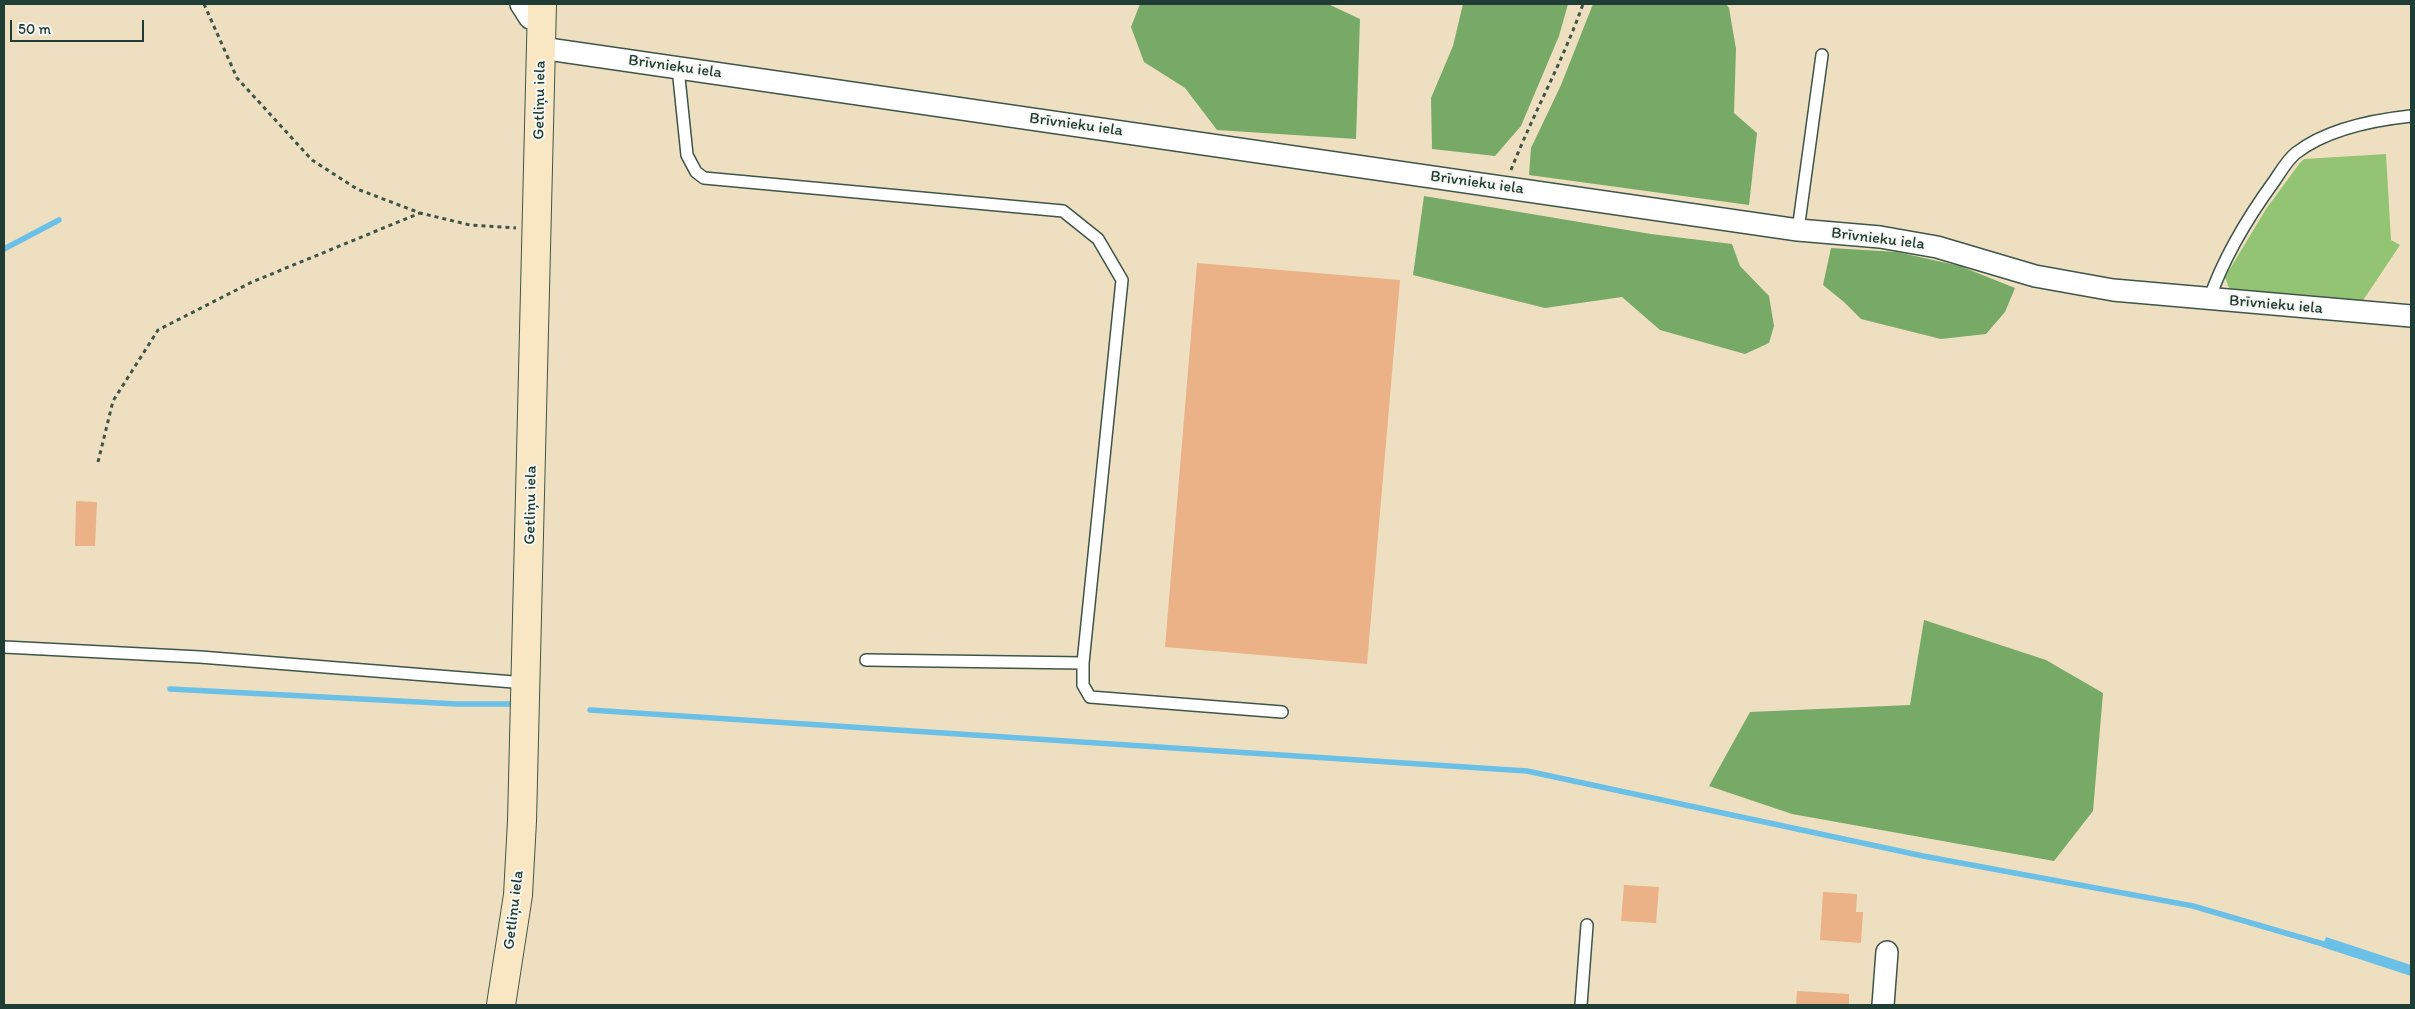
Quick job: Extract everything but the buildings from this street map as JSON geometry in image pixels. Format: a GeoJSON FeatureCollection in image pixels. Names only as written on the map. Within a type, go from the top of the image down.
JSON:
{"type":"FeatureCollection","features":[{"type":"Feature","properties":{"kind":"street"},"geometry":{"type":"LineString","coordinates":[[521,4],[530,18],[541,25]]}},
{"type":"Feature","properties":{"kind":"street","name":"Brīvnieku iela"},"geometry":{"type":"LineString","coordinates":[[541,25],[678,68],[1798,230],[1880,237],[1937,247],[2034,276],[2113,290],[2209,300],[2411,316]]}},
{"type":"Feature","properties":{"kind":"street","name":"Getliņu iela"},"geometry":{"type":"LineString","coordinates":[[501,1005],[518,895],[527,683],[541,25]]}},
{"type":"Feature","properties":{"kind":"street"},"geometry":{"type":"LineString","coordinates":[[1883,1005],[1887,952]]}},
{"type":"Feature","properties":{"kind":"lane"},"geometry":{"type":"LineString","coordinates":[[1798,230],[1822,55]]}},
{"type":"Feature","properties":{"kind":"lane"},"geometry":{"type":"LineString","coordinates":[[678,68],[687,155],[696,172],[704,178],[1063,210],[1098,239],[1122,280],[1083,663],[1083,685],[1090,697],[1282,712]]}},
{"type":"Feature","properties":{"kind":"lane"},"geometry":{"type":"LineString","coordinates":[[2209,300],[2218,274],[2248,216],[2294,154],[2323,136],[2392,118],[2411,116]]}},
{"type":"Feature","properties":{"kind":"lane"},"geometry":{"type":"LineString","coordinates":[[4,647],[200,657],[527,683]]}},
{"type":"Feature","properties":{"kind":"lane"},"geometry":{"type":"LineString","coordinates":[[866,660],[1083,663]]}},
{"type":"Feature","properties":{"kind":"lane"},"geometry":{"type":"LineString","coordinates":[[1580,1005],[1587,925]]}},
{"type":"Feature","properties":{"kind":"path"},"geometry":{"type":"LineString","coordinates":[[204,4],[237,78],[312,160],[357,189],[420,213],[470,225],[537,229]]}},
{"type":"Feature","properties":{"kind":"path"},"geometry":{"type":"LineString","coordinates":[[1504,187],[1525,134],[1552,80],[1582,4]]}},
{"type":"Feature","properties":{"kind":"path"},"geometry":{"type":"LineString","coordinates":[[98,462],[113,401],[158,330],[252,282],[420,213]]}},
{"type":"Feature","properties":{"kind":"green space"},"geometry":{"type":"Polygon","coordinates":[[[1140,4],[1328,4],[1360,19],[1356,139],[1217,130],[1185,88],[1144,62],[1131,27],[1140,4]]]}},
{"type":"Feature","properties":{"kind":"green space"},"geometry":{"type":"Polygon","coordinates":[[[1463,4],[1568,4],[1559,36],[1521,126],[1495,156],[1432,149],[1431,98],[1453,46],[1463,4]]]}},
{"type":"Feature","properties":{"kind":"green space"},"geometry":{"type":"Polygon","coordinates":[[[1593,4],[1726,4],[1729,8],[1736,49],[1734,113],[1757,133],[1749,205],[1529,175],[1531,148],[1561,85],[1593,4]]]}},
{"type":"Feature","properties":{"kind":"green space"},"geometry":{"type":"Polygon","coordinates":[[[2386,154],[2391,240],[2400,245],[2360,305],[2232,296],[2225,277],[2266,209],[2304,159],[2386,154]]]}},
{"type":"Feature","properties":{"kind":"green space"},"geometry":{"type":"Polygon","coordinates":[[[1424,196],[1651,234],[1732,244],[1740,266],[1769,296],[1774,326],[1769,343],[1745,354],[1660,330],[1622,297],[1545,308],[1413,275],[1424,196]]]}},
{"type":"Feature","properties":{"kind":"green space"},"geometry":{"type":"Polygon","coordinates":[[[1831,248],[1897,252],[1960,266],[2015,288],[2005,312],[1986,334],[1941,339],[1861,319],[1823,285],[1831,248]]]}},
{"type":"Feature","properties":{"kind":"green space"},"geometry":{"type":"Polygon","coordinates":[[[1924,620],[2046,660],[2103,693],[2093,811],[2054,861],[1792,814],[1709,786],[1750,712],[1910,705],[1924,620]]]}},
{"type":"Feature","properties":{"kind":"water"},"geometry":{"type":"Polygon","coordinates":[[[2326,937],[2411,965],[2411,976],[2322,947],[2326,937]]]}},
{"type":"Feature","properties":{"kind":"waterway"},"geometry":{"type":"LineString","coordinates":[[4,249],[59,220]]}},
{"type":"Feature","properties":{"kind":"waterway"},"geometry":{"type":"LineString","coordinates":[[170,689],[457,704],[510,704]]}},
{"type":"Feature","properties":{"kind":"waterway"},"geometry":{"type":"LineString","coordinates":[[590,710],[1527,771],[1923,856],[2193,906],[2330,946]]}}]}
